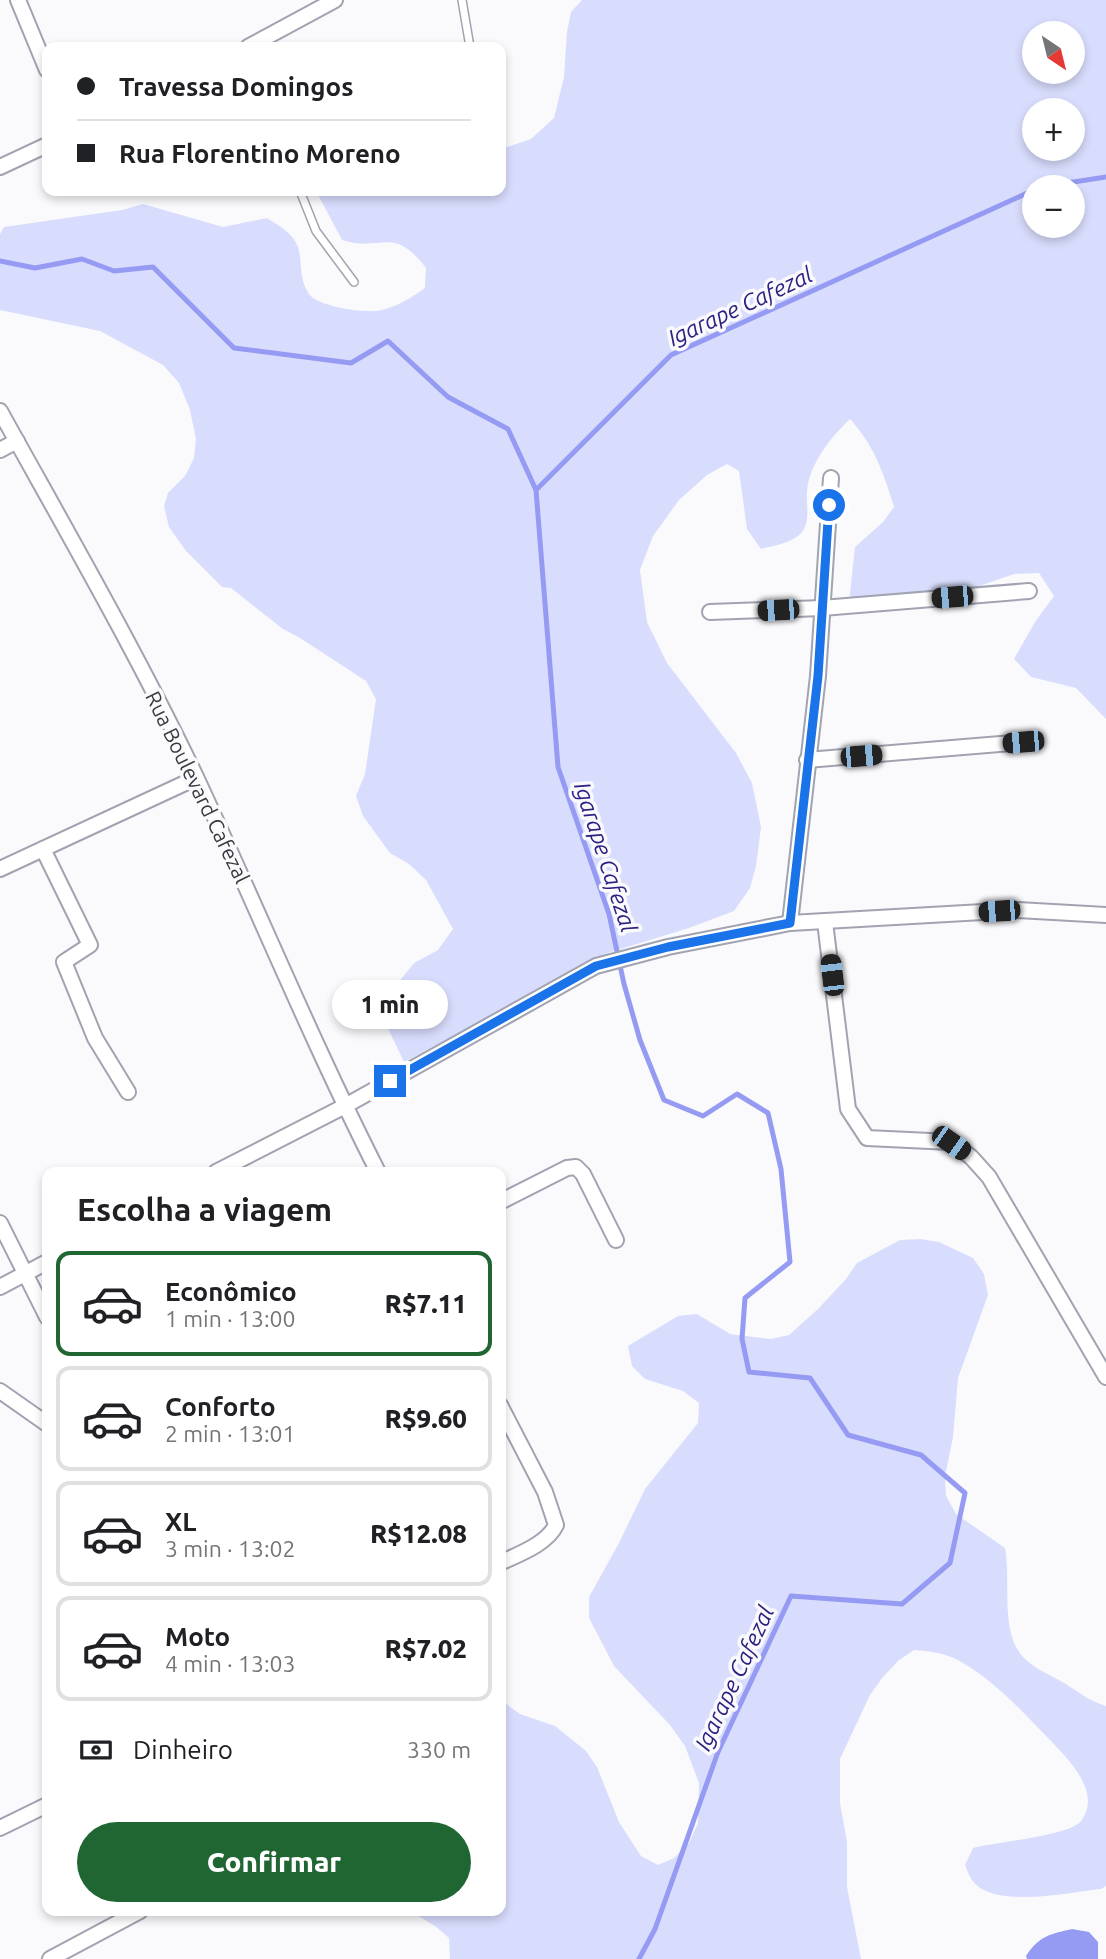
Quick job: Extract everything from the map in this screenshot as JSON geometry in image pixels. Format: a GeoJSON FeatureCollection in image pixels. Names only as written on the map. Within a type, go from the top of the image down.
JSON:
{"type":"FeatureCollection","features":[{"type":"Feature","properties":{"kind":"street"},"geometry":{"type":"LineString","coordinates":[[18,0],[42,57]]}},
{"type":"Feature","properties":{"kind":"street"},"geometry":{"type":"LineString","coordinates":[[257,42],[335,0]]}},
{"type":"Feature","properties":{"kind":"street"},"geometry":{"type":"LineString","coordinates":[[0,167],[42,147]]}},
{"type":"Feature","properties":{"kind":"street","name":"Rua Boulevard Cafezal"},"geometry":{"type":"LineString","coordinates":[[0,411],[116,619],[196,778],[345,1106],[376,1167]]}},
{"type":"Feature","properties":{"kind":"street"},"geometry":{"type":"LineString","coordinates":[[0,450],[17,441]]}},
{"type":"Feature","properties":{"kind":"street"},"geometry":{"type":"LineString","coordinates":[[790,923],[818,676],[831,478]]}},
{"type":"Feature","properties":{"kind":"street"},"geometry":{"type":"LineString","coordinates":[[710,612],[822,608],[1029,591]]}},
{"type":"Feature","properties":{"kind":"street"},"geometry":{"type":"LineString","coordinates":[[807,760],[1023,742]]}},
{"type":"Feature","properties":{"kind":"street"},"geometry":{"type":"LineString","coordinates":[[0,869],[196,778]]}},
{"type":"Feature","properties":{"kind":"street"},"geometry":{"type":"LineString","coordinates":[[43,849],[90,946],[64,962],[95,1038],[128,1092]]}},
{"type":"Feature","properties":{"kind":"street"},"geometry":{"type":"LineString","coordinates":[[226,1167],[345,1106],[596,966],[668,947],[790,923],[1018,910],[1106,915]]}},
{"type":"Feature","properties":{"kind":"street"},"geometry":{"type":"LineString","coordinates":[[825,922],[848,1110],[859,1128],[867,1138],[939,1140],[951,1143],[971,1157],[989,1177],[1106,1377]]}},
{"type":"Feature","properties":{"kind":"street"},"geometry":{"type":"LineString","coordinates":[[506,1199],[567,1168],[576,1167],[583,1174],[616,1240]]}},
{"type":"Feature","properties":{"kind":"street"},"geometry":{"type":"LineString","coordinates":[[0,1223],[42,1307]]}},
{"type":"Feature","properties":{"kind":"street"},"geometry":{"type":"LineString","coordinates":[[0,1287],[42,1264]]}},
{"type":"Feature","properties":{"kind":"street"},"geometry":{"type":"LineString","coordinates":[[0,1391],[42,1420]]}},
{"type":"Feature","properties":{"kind":"street"},"geometry":{"type":"LineString","coordinates":[[506,1417],[545,1492],[556,1525],[552,1533],[540,1542],[506,1560]]}},
{"type":"Feature","properties":{"kind":"street"},"geometry":{"type":"LineString","coordinates":[[0,1828],[42,1807]]}},
{"type":"Feature","properties":{"kind":"street"},"geometry":{"type":"LineString","coordinates":[[50,1959],[131,1916]]}},
{"type":"Feature","properties":{"kind":"lane"},"geometry":{"type":"LineString","coordinates":[[462,0],[469,42]]}},
{"type":"Feature","properties":{"kind":"lane"},"geometry":{"type":"LineString","coordinates":[[302,196],[316,231],[354,282]]}},
{"type":"Feature","properties":{"kind":"shaded area"},"geometry":{"type":"Polygon","coordinates":[[[582,0],[1106,0],[1106,719],[1076,688],[1031,677],[1014,659],[1035,622],[1054,596],[1039,573],[1014,574],[965,591],[849,602],[855,547],[883,522],[894,507],[877,460],[866,439],[850,419],[816,461],[807,492],[806,525],[800,534],[785,543],[761,549],[747,529],[739,471],[727,464],[707,475],[679,500],[653,536],[640,570],[647,622],[667,663],[736,753],[752,783],[761,827],[750,888],[734,911],[608,953],[404,1062],[380,1012],[393,989],[414,963],[438,950],[453,929],[426,880],[409,864],[390,853],[363,816],[356,796],[365,774],[376,699],[366,681],[283,629],[231,588],[222,587],[186,551],[169,527],[164,506],[168,493],[185,476],[194,458],[196,439],[190,410],[179,383],[163,365],[100,331],[0,310],[0,234],[4,227],[122,210],[143,204],[223,227],[267,218],[285,230],[296,242],[303,282],[314,299],[355,310],[382,310],[425,288],[426,268],[414,255],[395,243],[367,244],[342,240],[319,196],[506,196],[506,147],[531,139],[554,118],[564,77],[571,12],[582,0]]]}},
{"type":"Feature","properties":{"kind":"shaded area"},"geometry":{"type":"Polygon","coordinates":[[[900,1240],[939,1242],[973,1258],[984,1274],[988,1295],[958,1378],[953,1437],[945,1476],[946,1496],[956,1514],[1005,1548],[1010,1627],[1020,1654],[1038,1669],[1106,1706],[1106,1886],[1101,1889],[1052,1895],[1014,1897],[982,1889],[972,1880],[965,1865],[973,1848],[1047,1835],[1074,1826],[1081,1821],[1087,1810],[1085,1787],[1065,1756],[994,1685],[956,1659],[914,1650],[898,1661],[870,1695],[840,1759],[840,1803],[847,1842],[847,1887],[861,1959],[450,1959],[449,1938],[418,1916],[506,1916],[506,1704],[520,1714],[555,1726],[586,1751],[597,1767],[619,1822],[641,1856],[658,1865],[674,1858],[689,1843],[698,1823],[699,1783],[685,1746],[670,1725],[614,1666],[589,1618],[589,1597],[645,1489],[698,1423],[699,1403],[683,1391],[645,1379],[632,1366],[628,1346],[678,1316],[697,1314],[730,1334],[771,1339],[789,1335],[818,1309],[857,1263],[900,1240]]]}},
{"type":"Feature","properties":{"kind":"water"},"geometry":{"type":"Polygon","coordinates":[[[1072,1929],[1089,1932],[1098,1942],[1098,1959],[1027,1959],[1026,1956],[1040,1940],[1072,1929]]]}},
{"type":"Feature","properties":{"kind":"waterway","name":"Igarape Cafezal"},"geometry":{"type":"LineString","coordinates":[[1085,180],[1106,177]]}},
{"type":"Feature","properties":{"kind":"waterway","name":"Igarape Cafezal"},"geometry":{"type":"LineString","coordinates":[[639,1959],[655,1929],[718,1752],[791,1596],[902,1604],[950,1563],[965,1493],[921,1455],[848,1435],[810,1378],[749,1372],[742,1339],[745,1298],[790,1262],[781,1169],[768,1113],[737,1094],[703,1116],[664,1100],[640,1040],[624,984],[609,914],[558,767],[536,490],[671,355],[1022,195]]}},
{"type":"Feature","properties":{"kind":"waterway"},"geometry":{"type":"LineString","coordinates":[[0,261],[35,268],[82,259],[114,271],[153,267],[234,348],[351,363],[388,341],[448,397],[508,429],[536,490]]}},
{"type":"Feature","properties":{"kind":"route"},"geometry":{"type":"LineString","coordinates":[[390,1081],[596,966],[668,947],[790,923],[818,676],[829,505]]}}]}
